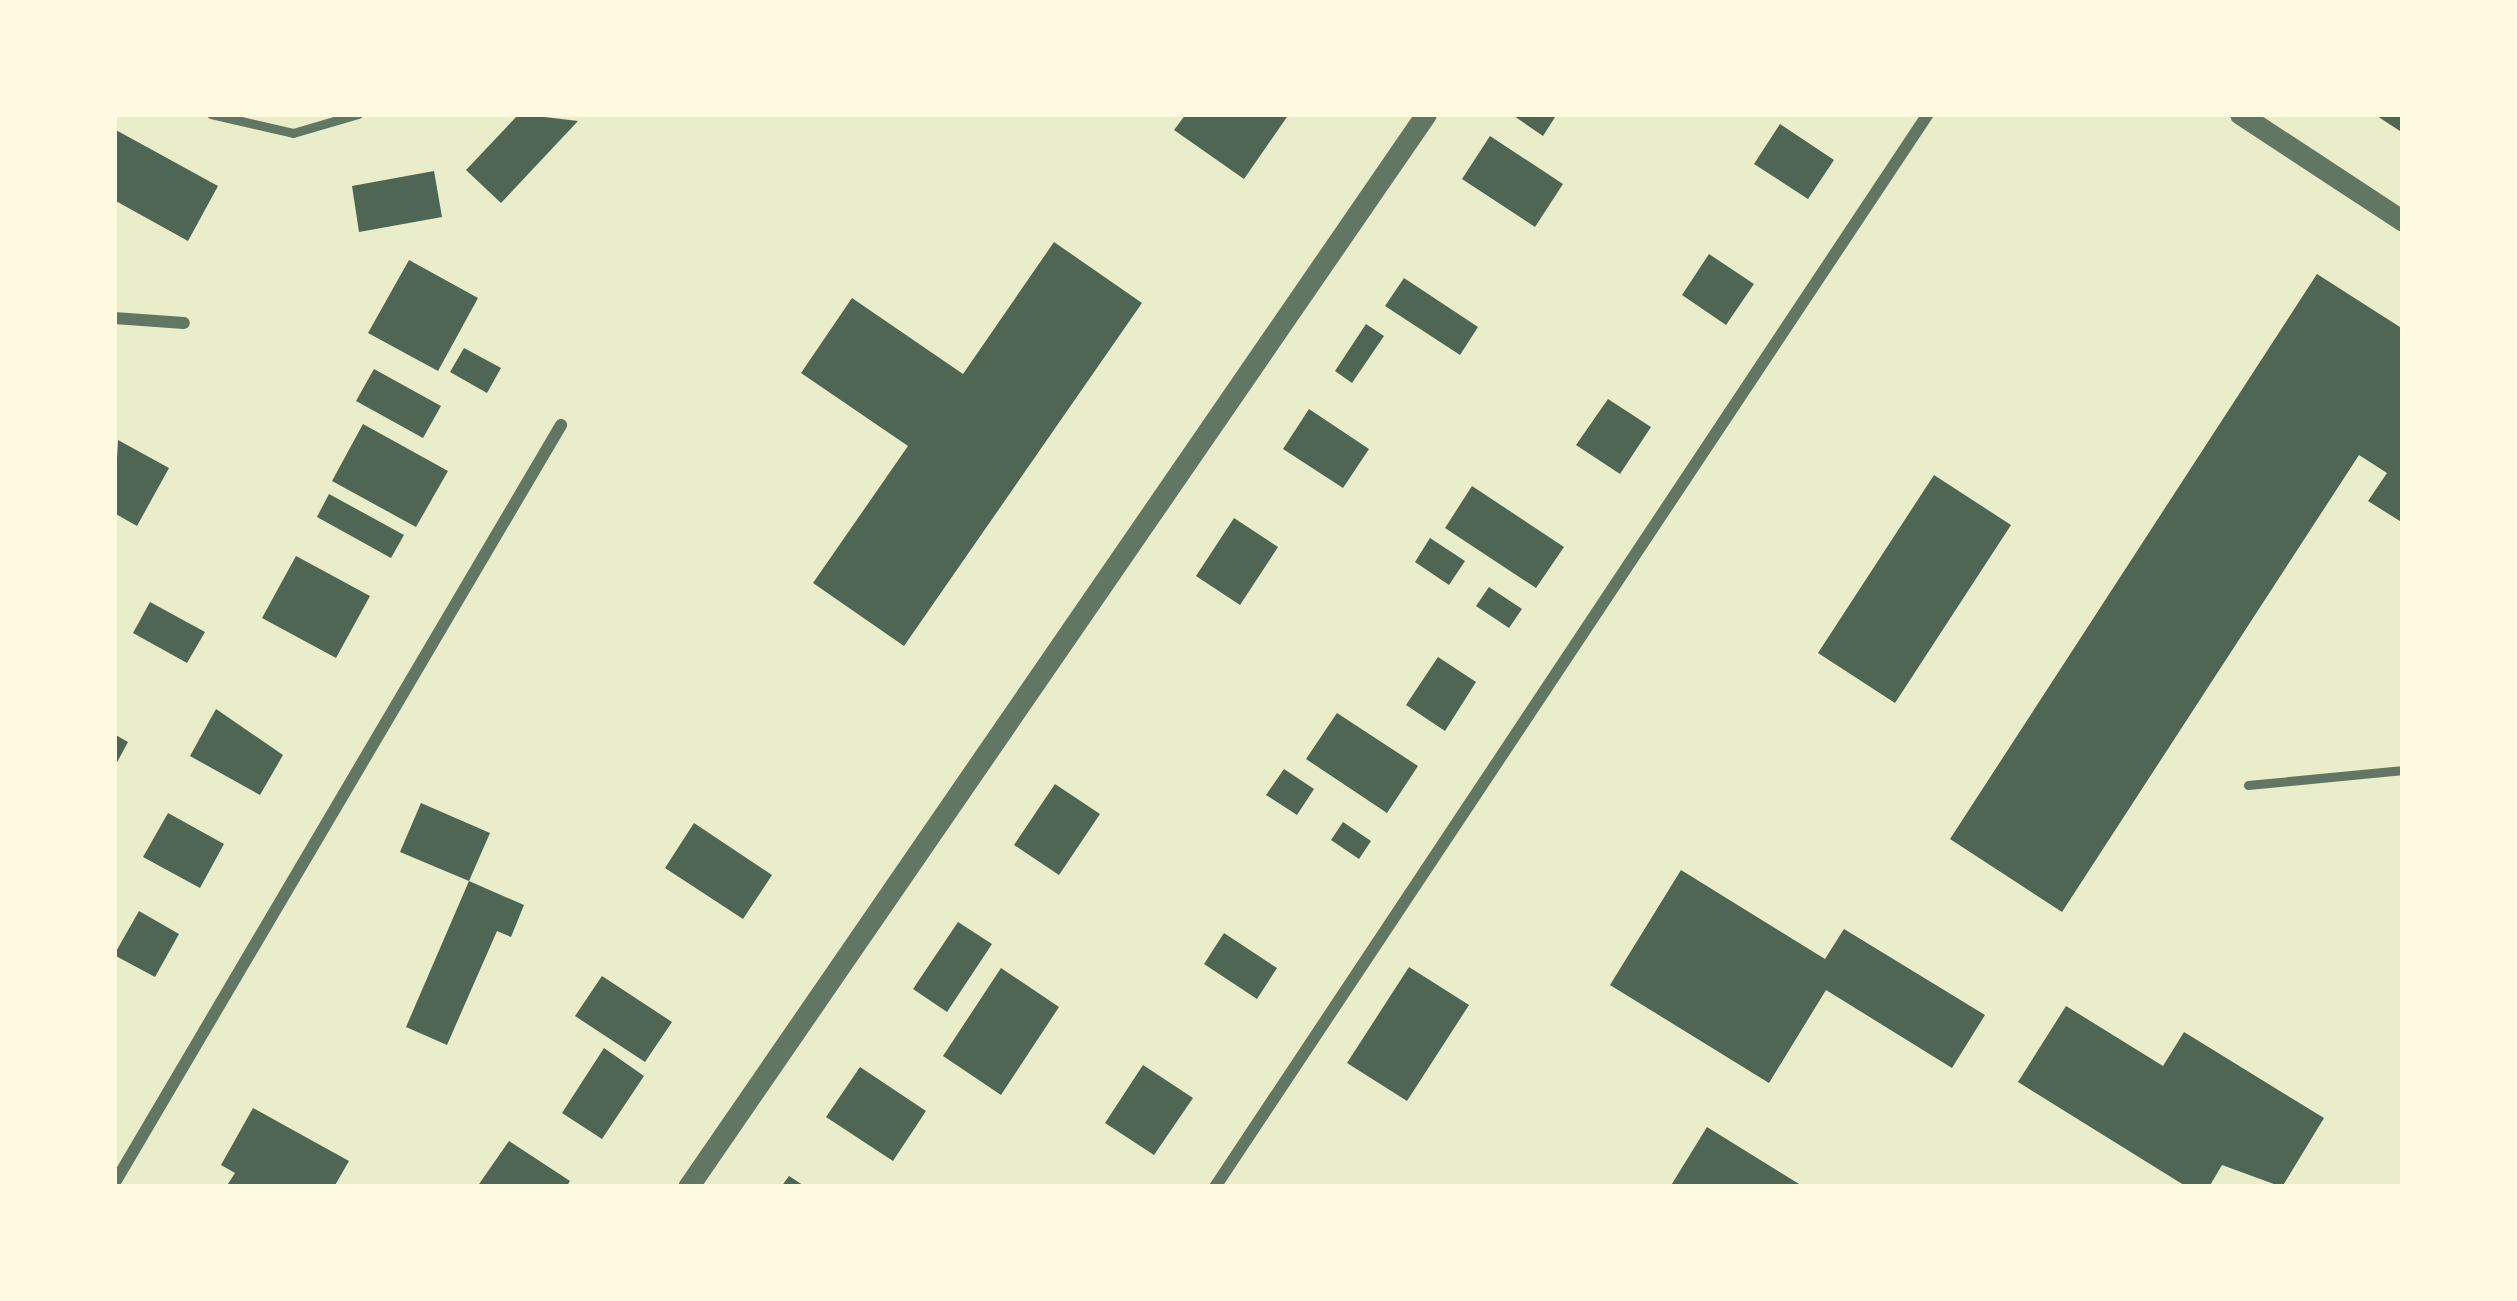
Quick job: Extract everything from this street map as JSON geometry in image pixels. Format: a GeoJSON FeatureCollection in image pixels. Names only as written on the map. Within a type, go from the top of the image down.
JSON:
{"type":"FeatureCollection","features":[{"type":"Feature","properties":{"kind":"street"},"geometry":{"type":"LineString","coordinates":[[688,1187],[1426,114]]}},
{"type":"Feature","properties":{"kind":"street"},"geometry":{"type":"LineString","coordinates":[[1215,1187],[1928,114]]}},
{"type":"Feature","properties":{"kind":"street"},"geometry":{"type":"LineString","coordinates":[[2240,114],[2403,221]]}},
{"type":"Feature","properties":{"kind":"street"},"geometry":{"type":"LineString","coordinates":[[114,318],[184,323]]}},
{"type":"Feature","properties":{"kind":"street"},"geometry":{"type":"LineString","coordinates":[[114,1184],[561,425]]}},
{"type":"Feature","properties":{"kind":"lane"},"geometry":{"type":"LineString","coordinates":[[211,114],[293,133],[358,114]]}},
{"type":"Feature","properties":{"kind":"lane"},"geometry":{"type":"LineString","coordinates":[[2248,785],[2403,770]]}},
{"type":"Feature","properties":{"kind":"building"},"geometry":{"type":"Polygon","coordinates":[[[519,114],[578,121],[501,203],[466,170],[519,114]]]}},
{"type":"Feature","properties":{"kind":"building"},"geometry":{"type":"Polygon","coordinates":[[[1186,114],[1289,114],[1244,179],[1174,130],[1186,114]]]}},
{"type":"Feature","properties":{"kind":"building"},"geometry":{"type":"Polygon","coordinates":[[[1511,114],[1557,114],[1543,136],[1511,114]]]}},
{"type":"Feature","properties":{"kind":"building"},"geometry":{"type":"Polygon","coordinates":[[[2374,114],[2403,114],[2403,133],[2374,114]]]}},
{"type":"Feature","properties":{"kind":"building"},"geometry":{"type":"Polygon","coordinates":[[[1780,124],[1834,160],[1808,199],[1754,164],[1780,124]]]}},
{"type":"Feature","properties":{"kind":"building"},"geometry":{"type":"Polygon","coordinates":[[[114,129],[218,186],[188,241],[114,200],[114,129]]]}},
{"type":"Feature","properties":{"kind":"building"},"geometry":{"type":"Polygon","coordinates":[[[1490,136],[1563,184],[1535,227],[1462,179],[1490,136]]]}},
{"type":"Feature","properties":{"kind":"building"},"geometry":{"type":"Polygon","coordinates":[[[434,171],[442,217],[359,232],[352,186],[434,171]]]}},
{"type":"Feature","properties":{"kind":"building"},"geometry":{"type":"Polygon","coordinates":[[[1054,242],[1142,303],[904,646],[813,583],[908,446],[801,373],[852,298],[963,374],[1054,242]]]}},
{"type":"Feature","properties":{"kind":"building"},"geometry":{"type":"Polygon","coordinates":[[[1709,254],[1754,284],[1726,325],[1682,295],[1709,254]]]}},
{"type":"Feature","properties":{"kind":"building"},"geometry":{"type":"Polygon","coordinates":[[[409,260],[478,298],[438,371],[368,333],[409,260]]]}},
{"type":"Feature","properties":{"kind":"building"},"geometry":{"type":"Polygon","coordinates":[[[2317,274],[2403,329],[2403,523],[2368,501],[2387,473],[2359,455],[2062,912],[1950,839],[2317,274]]]}},
{"type":"Feature","properties":{"kind":"building"},"geometry":{"type":"Polygon","coordinates":[[[1404,278],[1478,327],[1460,355],[1385,306],[1404,278]]]}},
{"type":"Feature","properties":{"kind":"building"},"geometry":{"type":"Polygon","coordinates":[[[1366,324],[1384,336],[1352,383],[1335,371],[1366,324]]]}},
{"type":"Feature","properties":{"kind":"building"},"geometry":{"type":"Polygon","coordinates":[[[464,348],[501,368],[487,393],[450,372],[464,348]]]}},
{"type":"Feature","properties":{"kind":"building"},"geometry":{"type":"Polygon","coordinates":[[[374,369],[441,406],[423,438],[356,401],[374,369]]]}},
{"type":"Feature","properties":{"kind":"building"},"geometry":{"type":"Polygon","coordinates":[[[1608,399],[1651,427],[1620,474],[1576,445],[1608,399]]]}},
{"type":"Feature","properties":{"kind":"building"},"geometry":{"type":"Polygon","coordinates":[[[1309,409],[1369,449],[1343,488],[1283,449],[1309,409]]]}},
{"type":"Feature","properties":{"kind":"building"},"geometry":{"type":"Polygon","coordinates":[[[363,424],[448,471],[416,527],[332,481],[363,424]]]}},
{"type":"Feature","properties":{"kind":"building"},"geometry":{"type":"Polygon","coordinates":[[[118,440],[169,468],[137,526],[114,513],[118,440]]]}},
{"type":"Feature","properties":{"kind":"building"},"geometry":{"type":"Polygon","coordinates":[[[1934,475],[2011,525],[1895,703],[1818,653],[1934,475]]]}},
{"type":"Feature","properties":{"kind":"building"},"geometry":{"type":"Polygon","coordinates":[[[1472,486],[1564,547],[1536,588],[1445,528],[1472,486]]]}},
{"type":"Feature","properties":{"kind":"building"},"geometry":{"type":"Polygon","coordinates":[[[329,494],[404,535],[391,558],[317,517],[329,494]]]}},
{"type":"Feature","properties":{"kind":"building"},"geometry":{"type":"Polygon","coordinates":[[[1234,518],[1278,547],[1240,605],[1196,576],[1234,518]]]}},
{"type":"Feature","properties":{"kind":"building"},"geometry":{"type":"Polygon","coordinates":[[[1430,538],[1465,561],[1449,585],[1415,562],[1430,538]]]}},
{"type":"Feature","properties":{"kind":"building"},"geometry":{"type":"Polygon","coordinates":[[[296,556],[370,596],[336,658],[262,618],[296,556]]]}},
{"type":"Feature","properties":{"kind":"building"},"geometry":{"type":"Polygon","coordinates":[[[1489,587],[1522,609],[1509,628],[1476,606],[1489,587]]]}},
{"type":"Feature","properties":{"kind":"building"},"geometry":{"type":"Polygon","coordinates":[[[150,602],[205,632],[187,663],[133,633],[150,602]]]}},
{"type":"Feature","properties":{"kind":"building"},"geometry":{"type":"Polygon","coordinates":[[[1438,657],[1476,682],[1445,731],[1406,705],[1438,657]]]}},
{"type":"Feature","properties":{"kind":"building"},"geometry":{"type":"Polygon","coordinates":[[[216,709],[283,755],[260,795],[190,756],[216,709]]]}},
{"type":"Feature","properties":{"kind":"building"},"geometry":{"type":"Polygon","coordinates":[[[1337,713],[1418,766],[1387,813],[1306,759],[1337,713]]]}},
{"type":"Feature","properties":{"kind":"building"},"geometry":{"type":"Polygon","coordinates":[[[114,734],[128,742],[114,768],[114,734]]]}},
{"type":"Feature","properties":{"kind":"building"},"geometry":{"type":"Polygon","coordinates":[[[1284,769],[1314,789],[1297,815],[1266,795],[1284,769]]]}},
{"type":"Feature","properties":{"kind":"building"},"geometry":{"type":"Polygon","coordinates":[[[1055,784],[1100,814],[1059,875],[1014,845],[1055,784]]]}},
{"type":"Feature","properties":{"kind":"building"},"geometry":{"type":"Polygon","coordinates":[[[421,803],[490,833],[469,881],[400,852],[421,803]]]}},
{"type":"Feature","properties":{"kind":"building"},"geometry":{"type":"Polygon","coordinates":[[[168,813],[224,844],[200,888],[143,857],[168,813]]]}},
{"type":"Feature","properties":{"kind":"building"},"geometry":{"type":"Polygon","coordinates":[[[1343,822],[1371,841],[1359,859],[1331,840],[1343,822]]]}},
{"type":"Feature","properties":{"kind":"building"},"geometry":{"type":"Polygon","coordinates":[[[694,823],[772,875],[743,919],[665,868],[694,823]]]}},
{"type":"Feature","properties":{"kind":"building"},"geometry":{"type":"Polygon","coordinates":[[[1681,870],[1825,959],[1844,929],[1985,1015],[1952,1068],[1826,990],[1769,1083],[1610,985],[1681,870]]]}},
{"type":"Feature","properties":{"kind":"building"},"geometry":{"type":"Polygon","coordinates":[[[469,881],[524,905],[511,937],[497,931],[447,1045],[406,1027],[469,881]]]}},
{"type":"Feature","properties":{"kind":"building"},"geometry":{"type":"Polygon","coordinates":[[[139,911],[179,934],[155,977],[114,955],[139,911]]]}},
{"type":"Feature","properties":{"kind":"building"},"geometry":{"type":"Polygon","coordinates":[[[958,922],[992,944],[947,1012],[913,989],[958,922]]]}},
{"type":"Feature","properties":{"kind":"building"},"geometry":{"type":"Polygon","coordinates":[[[1224,933],[1277,968],[1257,999],[1204,964],[1224,933]]]}},
{"type":"Feature","properties":{"kind":"building"},"geometry":{"type":"Polygon","coordinates":[[[1409,967],[1469,1005],[1407,1101],[1347,1063],[1409,967]]]}},
{"type":"Feature","properties":{"kind":"building"},"geometry":{"type":"Polygon","coordinates":[[[1001,968],[1059,1007],[1001,1095],[943,1056],[1001,968]]]}},
{"type":"Feature","properties":{"kind":"building"},"geometry":{"type":"Polygon","coordinates":[[[602,976],[672,1022],[645,1062],[575,1016],[602,976]]]}},
{"type":"Feature","properties":{"kind":"building"},"geometry":{"type":"Polygon","coordinates":[[[2066,1006],[2163,1066],[2184,1032],[2324,1118],[2282,1187],[2222,1165],[2209,1187],[2187,1187],[2018,1082],[2066,1006]]]}},
{"type":"Feature","properties":{"kind":"building"},"geometry":{"type":"Polygon","coordinates":[[[604,1048],[644,1076],[602,1139],[562,1113],[604,1048]]]}},
{"type":"Feature","properties":{"kind":"building"},"geometry":{"type":"Polygon","coordinates":[[[1143,1065],[1193,1098],[1154,1155],[1105,1123],[1143,1065]]]}},
{"type":"Feature","properties":{"kind":"building"},"geometry":{"type":"Polygon","coordinates":[[[860,1067],[926,1111],[893,1161],[826,1117],[860,1067]]]}},
{"type":"Feature","properties":{"kind":"building"},"geometry":{"type":"Polygon","coordinates":[[[253,1108],[349,1161],[334,1187],[226,1187],[235,1173],[221,1165],[253,1108]]]}},
{"type":"Feature","properties":{"kind":"building"},"geometry":{"type":"Polygon","coordinates":[[[1707,1127],[1804,1187],[1670,1187],[1707,1127]]]}},
{"type":"Feature","properties":{"kind":"building"},"geometry":{"type":"Polygon","coordinates":[[[509,1141],[570,1181],[566,1187],[477,1187],[509,1141]]]}},
{"type":"Feature","properties":{"kind":"building"},"geometry":{"type":"Polygon","coordinates":[[[789,1176],[806,1187],[781,1187],[789,1176]]]}}]}
